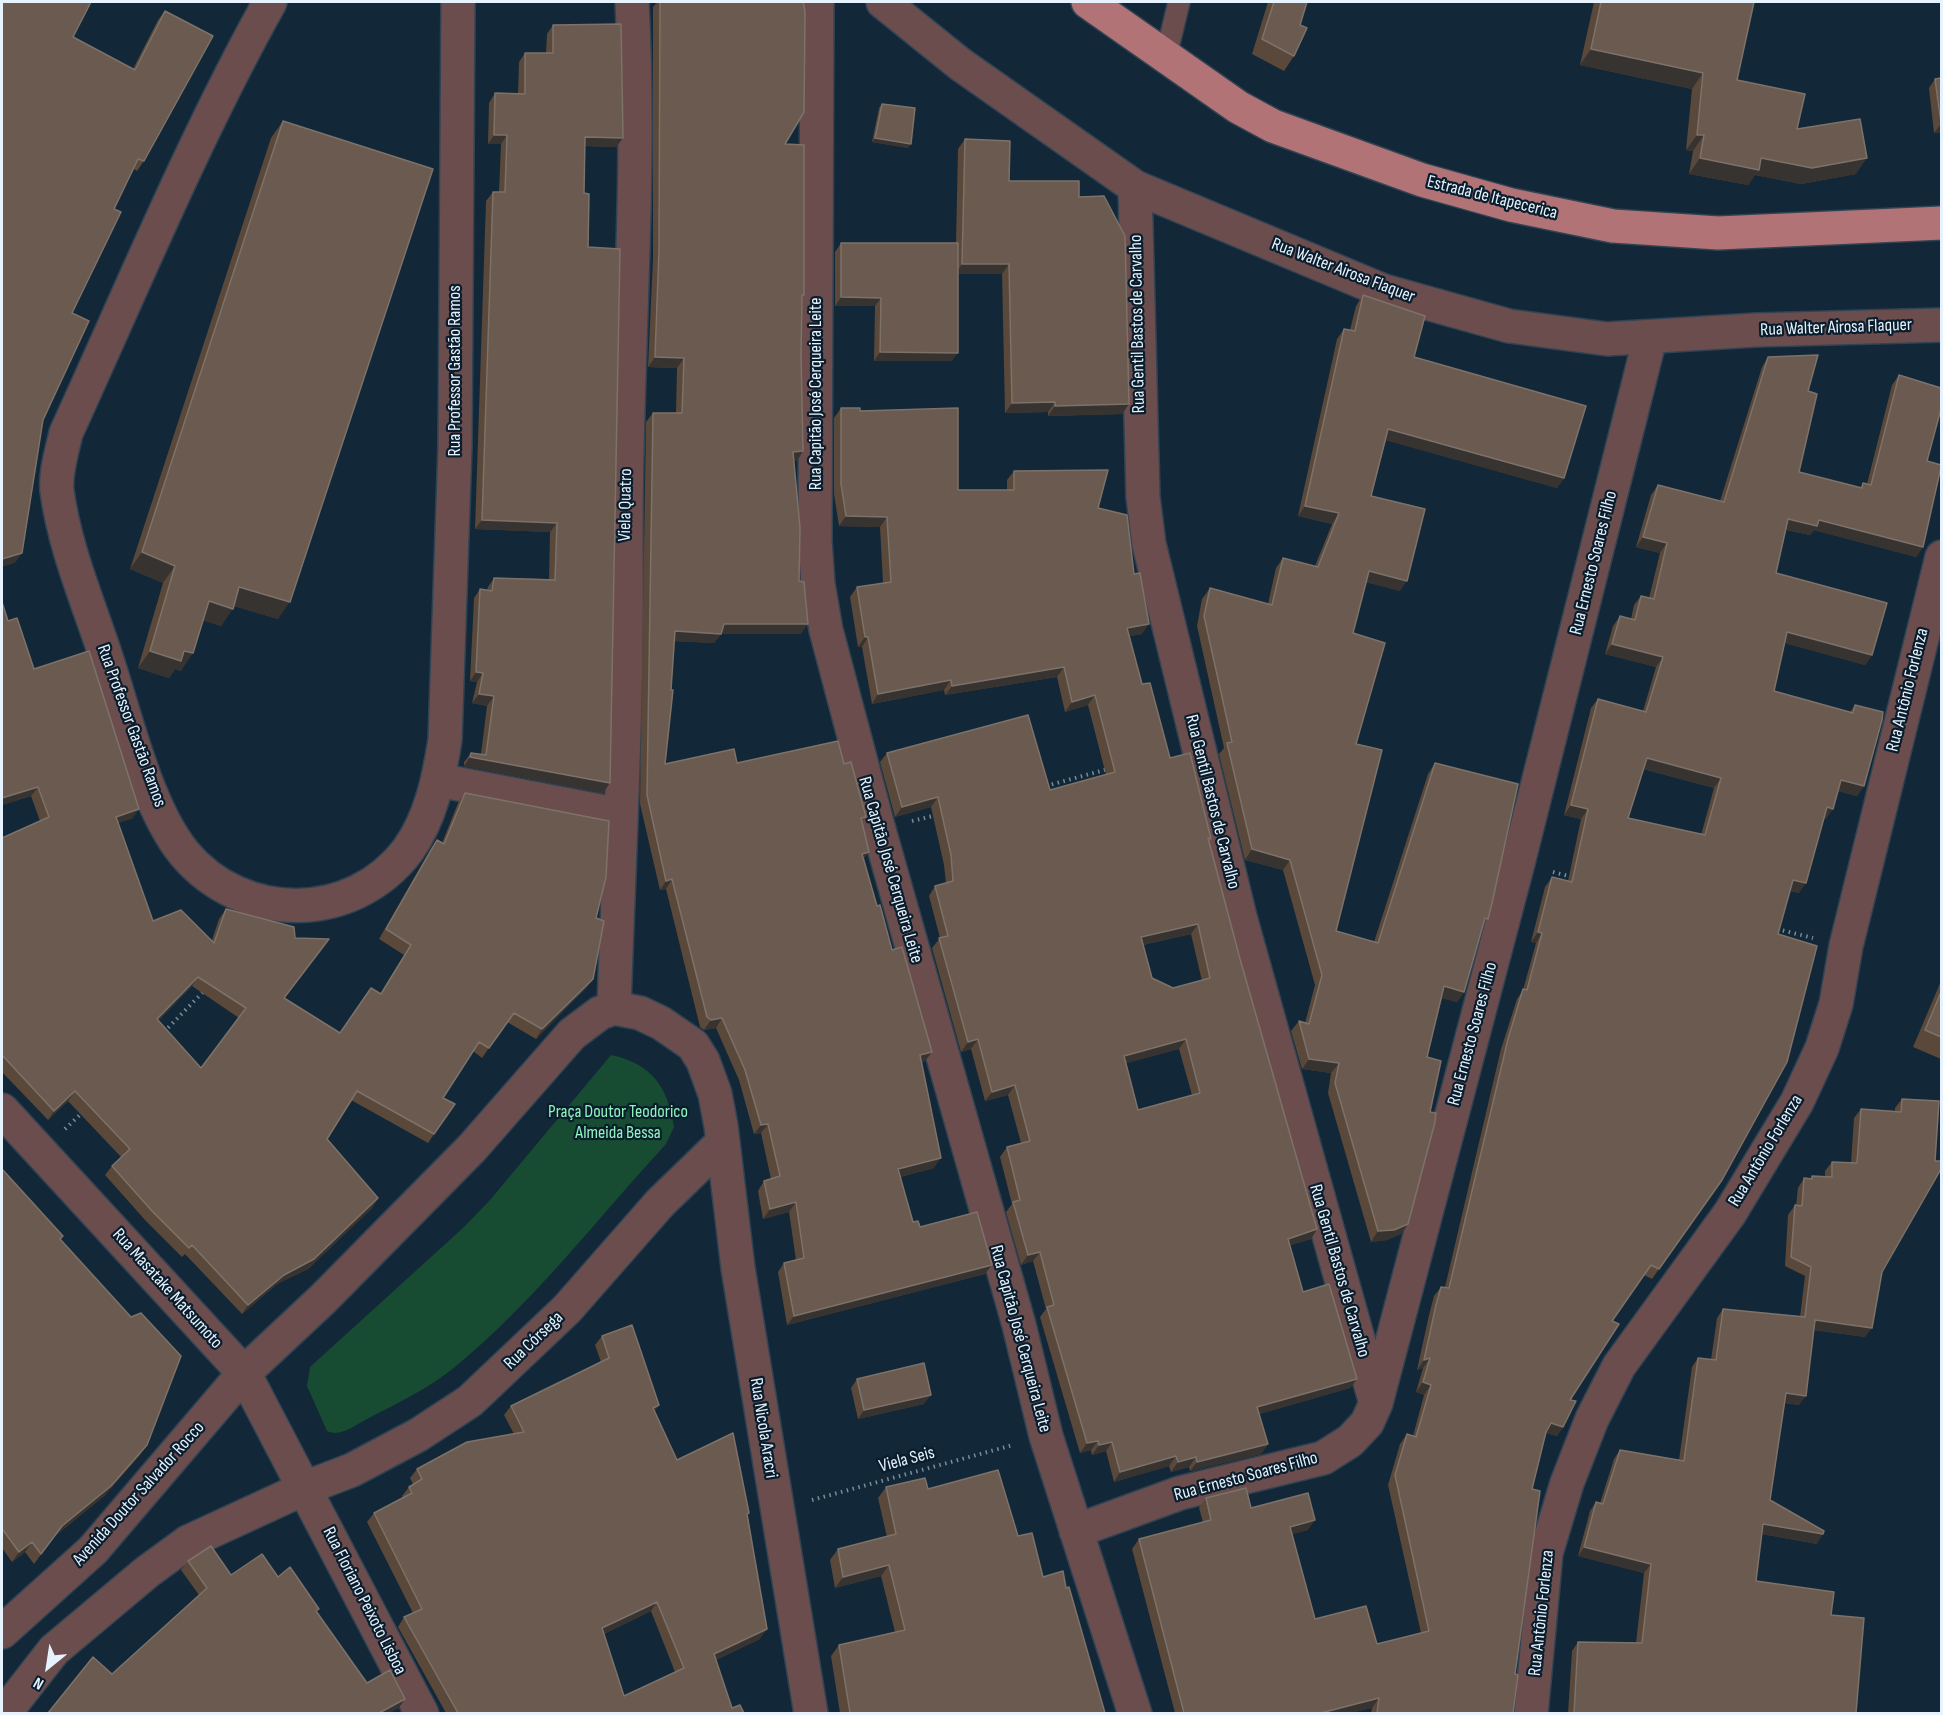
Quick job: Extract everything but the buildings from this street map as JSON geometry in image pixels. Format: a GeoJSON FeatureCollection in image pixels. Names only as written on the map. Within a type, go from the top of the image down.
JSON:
{"type":"FeatureCollection","features":[{"type":"Feature","properties":{"kind":"main road","name":"Estrada de Itapecerica"},"geometry":{"type":"LineString","coordinates":[[1088,2],[1238,107],[1273,126],[1422,180],[1511,205],[1613,226],[1718,233],[1941,223]]}},
{"type":"Feature","properties":{"kind":"street","name":"Rua Professor Gastão Ramos"},"geometry":{"type":"LineString","coordinates":[[270,2],[242,52],[205,129],[66,433],[57,488],[64,537],[148,783],[183,851],[215,882],[261,902],[279,906],[331,903],[356,893],[391,869],[408,850],[423,825],[438,780],[445,740],[455,446],[458,2]]}},
{"type":"Feature","properties":{"kind":"street","name":"Viela Quatro"},"geometry":{"type":"LineString","coordinates":[[614,1008],[626,648],[627,451],[636,168],[637,85],[632,2]]}},
{"type":"Feature","properties":{"kind":"street","name":"Rua Capitão José Cerqueira Leite"},"geometry":{"type":"LineString","coordinates":[[817,2],[815,541],[818,584],[829,641],[879,830],[1019,1325],[1046,1436],[1135,1713]]}},
{"type":"Feature","properties":{"kind":"street","name":"Rua Walter Airosa Flaquer"},"geometry":{"type":"LineString","coordinates":[[883,2],[960,63],[1135,187],[1394,294],[1509,326],[1607,339],[1756,330],[1941,325]]}},
{"type":"Feature","properties":{"kind":"street","name":"Rua Gentil Bastos de Carvalho"},"geometry":{"type":"LineString","coordinates":[[1135,187],[1143,497],[1149,544],[1240,917],[1376,1403]]}},
{"type":"Feature","properties":{"kind":"street","name":"Rua Ernesto Soares Filho"},"geometry":{"type":"LineString","coordinates":[[1076,1531],[1179,1493],[1323,1458],[1350,1442],[1367,1423],[1376,1403],[1518,863],[1650,338]]}},
{"type":"Feature","properties":{"kind":"street","name":"Rua Antônio Forlenza"},"geometry":{"type":"LineString","coordinates":[[1531,1713],[1546,1553],[1567,1483],[1592,1419],[1619,1366],[1730,1213],[1797,1102],[1822,1048],[1836,1004],[1846,946],[1941,556]]}},
{"type":"Feature","properties":{"kind":"street"},"geometry":{"type":"LineString","coordinates":[[438,780],[621,815]]}},
{"type":"Feature","properties":{"kind":"street"},"geometry":{"type":"LineString","coordinates":[[243,1373],[324,1298],[456,1165],[572,1034],[586,1022],[614,1008],[640,1012],[693,1045],[703,1061],[715,1094],[723,1142]]}},
{"type":"Feature","properties":{"kind":"street","name":"Rua Masatake Matsumoto"},"geometry":{"type":"LineString","coordinates":[[2,1110],[243,1373],[305,1488]]}},
{"type":"Feature","properties":{"kind":"street","name":"Rua Córsega"},"geometry":{"type":"LineString","coordinates":[[305,1488],[352,1470],[418,1435],[470,1401],[567,1309],[660,1203],[723,1142]]}},
{"type":"Feature","properties":{"kind":"street","name":"Rua Nicola Aracri"},"geometry":{"type":"LineString","coordinates":[[723,1142],[738,1268],[811,1713]]}},
{"type":"Feature","properties":{"kind":"street","name":"Avenida Doutor Salvador Rocco"},"geometry":{"type":"LineString","coordinates":[[3,1627],[93,1550],[243,1373]]}},
{"type":"Feature","properties":{"kind":"street"},"geometry":{"type":"LineString","coordinates":[[4,1713],[54,1650],[147,1572],[188,1542],[305,1488]]}},
{"type":"Feature","properties":{"kind":"street","name":"Rua Floriano Peixoto Lisboa"},"geometry":{"type":"LineString","coordinates":[[305,1488],[422,1713]]}},
{"type":"Feature","properties":{"kind":"lane"},"geometry":{"type":"LineString","coordinates":[[1166,56],[1179,2]]}},
{"type":"Feature","properties":{"kind":"path"},"geometry":{"type":"LineString","coordinates":[[1040,787],[1119,766]]}},
{"type":"Feature","properties":{"kind":"path"},"geometry":{"type":"LineString","coordinates":[[879,830],[948,812]]}},
{"type":"Feature","properties":{"kind":"path"},"geometry":{"type":"LineString","coordinates":[[1518,863],[1575,877]]}},
{"type":"Feature","properties":{"kind":"path"},"geometry":{"type":"LineString","coordinates":[[1767,926],[1846,946]]}},
{"type":"Feature","properties":{"kind":"path"},"geometry":{"type":"LineString","coordinates":[[159,1038],[209,985]]}},
{"type":"Feature","properties":{"kind":"path"},"geometry":{"type":"LineString","coordinates":[[41,1152],[92,1103]]}},
{"type":"Feature","properties":{"kind":"path","name":"Viela Seis"},"geometry":{"type":"LineString","coordinates":[[776,1510],[1046,1436]]}},
{"type":"Feature","properties":{"kind":"green space","name":"Praça Doutor Teodorico Almeida Bessa"},"geometry":{"type":"Polygon","coordinates":[[[611,1055],[626,1059],[648,1071],[663,1089],[674,1127],[666,1144],[538,1288],[484,1342],[455,1367],[402,1401],[348,1429],[337,1433],[327,1431],[307,1386],[310,1367],[464,1227],[490,1200],[611,1055]]]}}]}
